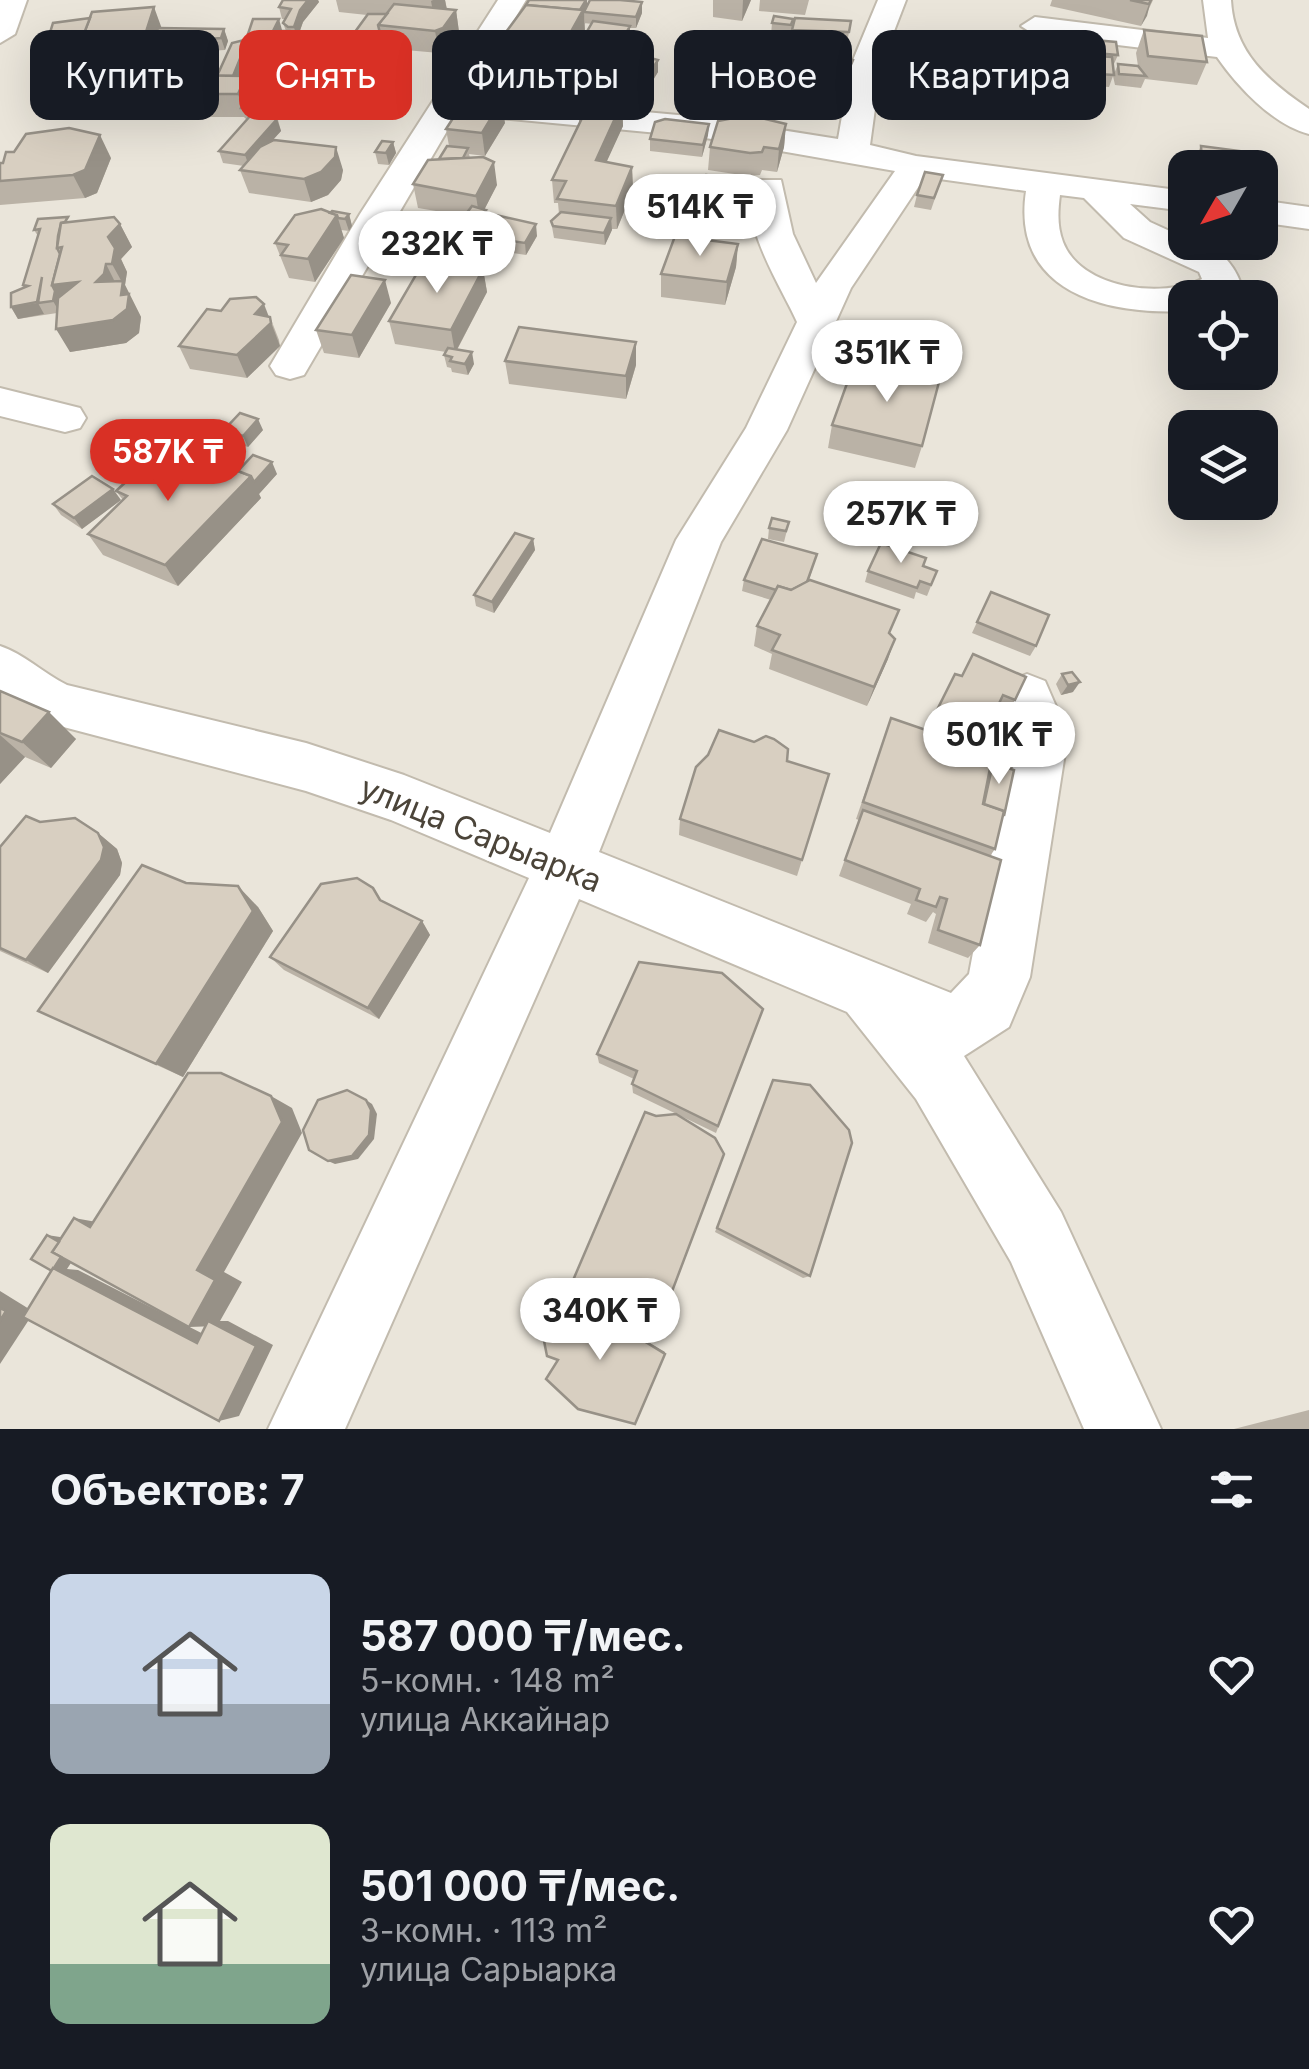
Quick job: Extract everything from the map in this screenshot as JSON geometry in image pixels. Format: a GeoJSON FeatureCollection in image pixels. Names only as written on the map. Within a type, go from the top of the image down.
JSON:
{"type":"FeatureCollection","features":[{"type":"Feature","properties":{"kind":"street"},"geometry":{"type":"LineString","coordinates":[[0,34],[13,0]]}},
{"type":"Feature","properties":{"kind":"street"},"geometry":{"type":"LineString","coordinates":[[493,30],[512,0]]}},
{"type":"Feature","properties":{"kind":"street"},"geometry":{"type":"LineString","coordinates":[[853,151],[866,65],[892,0]]}},
{"type":"Feature","properties":{"kind":"street"},"geometry":{"type":"LineString","coordinates":[[1217,0],[1223,40],[1250,82],[1309,124]]}},
{"type":"Feature","properties":{"kind":"street"},"geometry":{"type":"LineString","coordinates":[[1035,26],[1228,49]]}},
{"type":"Feature","properties":{"kind":"street"},"geometry":{"type":"LineString","coordinates":[[290,366],[436,120]]}},
{"type":"Feature","properties":{"kind":"street"},"geometry":{"type":"LineString","coordinates":[[626,120],[700,127],[853,151],[916,166],[1168,199]]}},
{"type":"Feature","properties":{"kind":"street"},"geometry":{"type":"LineString","coordinates":[[306,1429],[564,867],[699,540],[766,430],[816,320],[874,222],[916,166]]}},
{"type":"Feature","properties":{"kind":"street"},"geometry":{"type":"LineString","coordinates":[[1044,184],[1041,232],[1047,254],[1099,291],[1131,301],[1168,300]]}},
{"type":"Feature","properties":{"kind":"street"},"geometry":{"type":"LineString","coordinates":[[770,186],[766,196],[770,225],[816,320]]}},
{"type":"Feature","properties":{"kind":"street"},"geometry":{"type":"LineString","coordinates":[[1095,190],[1137,230],[1216,266],[1221,280]]}},
{"type":"Feature","properties":{"kind":"street"},"geometry":{"type":"LineString","coordinates":[[1278,214],[1309,218]]}},
{"type":"Feature","properties":{"kind":"street"},"geometry":{"type":"LineString","coordinates":[[0,402],[66,418]]}},
{"type":"Feature","properties":{"kind":"street","name":"улица Сарыарка"},"geometry":{"type":"LineString","coordinates":[[0,667],[16,683],[55,704],[306,767],[404,800],[957,1027],[987,1005],[998,976],[1041,734],[1028,696]]}},
{"type":"Feature","properties":{"kind":"street"},"geometry":{"type":"LineString","coordinates":[[864,988],[939,1076],[1036,1237],[1123,1429]]}},
{"type":"Feature","properties":{"kind":"shaded area"},"geometry":{"type":"Polygon","coordinates":[[[0,0],[1309,0],[1309,1429],[0,1429],[0,0]]]}},
{"type":"Feature","properties":{"kind":"building"},"geometry":{"type":"Polygon","coordinates":[[[283,0],[308,0],[294,27],[283,23],[291,9],[279,7],[283,0]]]}},
{"type":"Feature","properties":{"kind":"building"},"geometry":{"type":"Polygon","coordinates":[[[529,0],[586,0],[580,10],[526,5],[529,0]]]}},
{"type":"Feature","properties":{"kind":"building"},"geometry":{"type":"Polygon","coordinates":[[[590,0],[642,2],[636,17],[584,12],[590,0]]]}},
{"type":"Feature","properties":{"kind":"building"},"geometry":{"type":"Polygon","coordinates":[[[394,4],[456,10],[438,30],[378,25],[394,4]]]}},
{"type":"Feature","properties":{"kind":"building"},"geometry":{"type":"Polygon","coordinates":[[[526,5],[583,10],[572,30],[508,30],[526,5]]]}},
{"type":"Feature","properties":{"kind":"building"},"geometry":{"type":"Polygon","coordinates":[[[154,7],[147,30],[85,30],[92,12],[154,7]]]}},
{"type":"Feature","properties":{"kind":"building"},"geometry":{"type":"Polygon","coordinates":[[[368,14],[387,14],[378,25],[379,30],[356,30],[368,14]]]}},
{"type":"Feature","properties":{"kind":"building"},"geometry":{"type":"Polygon","coordinates":[[[774,16],[793,19],[791,25],[772,23],[774,16]]]}},
{"type":"Feature","properties":{"kind":"building"},"geometry":{"type":"Polygon","coordinates":[[[90,18],[85,30],[51,30],[53,23],[90,18]]]}},
{"type":"Feature","properties":{"kind":"building"},"geometry":{"type":"Polygon","coordinates":[[[795,18],[851,21],[849,30],[792,30],[795,18]]]}},
{"type":"Feature","properties":{"kind":"building"},"geometry":{"type":"Polygon","coordinates":[[[253,19],[279,19],[274,30],[249,30],[253,19]]]}},
{"type":"Feature","properties":{"kind":"building"},"geometry":{"type":"Polygon","coordinates":[[[593,21],[630,26],[628,30],[588,30],[593,21]]]}},
{"type":"Feature","properties":{"kind":"building"},"geometry":{"type":"Polygon","coordinates":[[[224,29],[219,38],[219,30],[157,30],[224,29]]]}},
{"type":"Feature","properties":{"kind":"building"},"geometry":{"type":"Polygon","coordinates":[[[1144,30],[1202,36],[1207,62],[1148,56],[1144,30]]]}},
{"type":"Feature","properties":{"kind":"building"},"geometry":{"type":"Polygon","coordinates":[[[239,41],[239,61],[233,76],[219,76],[219,72],[232,43],[239,41]]]}},
{"type":"Feature","properties":{"kind":"building"},"geometry":{"type":"Polygon","coordinates":[[[1106,41],[1116,42],[1118,55],[1106,54],[1106,41]]]}},
{"type":"Feature","properties":{"kind":"building"},"geometry":{"type":"Polygon","coordinates":[[[1106,57],[1112,57],[1114,75],[1106,74],[1106,57]]]}},
{"type":"Feature","properties":{"kind":"building"},"geometry":{"type":"Polygon","coordinates":[[[1118,64],[1138,66],[1146,76],[1119,74],[1118,64]]]}},
{"type":"Feature","properties":{"kind":"building"},"geometry":{"type":"Polygon","coordinates":[[[219,76],[239,76],[238,94],[219,94],[219,76]]]}},
{"type":"Feature","properties":{"kind":"building"},"geometry":{"type":"Polygon","coordinates":[[[665,119],[709,124],[703,145],[650,139],[655,122],[665,119]]]}},
{"type":"Feature","properties":{"kind":"building"},"geometry":{"type":"Polygon","coordinates":[[[247,120],[276,120],[245,155],[219,151],[247,120]]]}},
{"type":"Feature","properties":{"kind":"building"},"geometry":{"type":"Polygon","coordinates":[[[452,120],[490,120],[482,133],[446,129],[452,120]]]}},
{"type":"Feature","properties":{"kind":"building"},"geometry":{"type":"Polygon","coordinates":[[[581,120],[614,120],[596,160],[632,167],[616,206],[557,199],[566,181],[552,180],[581,120]]]}},
{"type":"Feature","properties":{"kind":"building"},"geometry":{"type":"Polygon","coordinates":[[[770,120],[786,124],[779,149],[764,147],[762,152],[750,153],[710,147],[718,121],[770,120]]]}},
{"type":"Feature","properties":{"kind":"building"},"geometry":{"type":"Polygon","coordinates":[[[69,128],[100,135],[85,170],[73,175],[0,181],[0,163],[6,152],[14,152],[26,134],[69,128]]]}},
{"type":"Feature","properties":{"kind":"building"},"geometry":{"type":"Polygon","coordinates":[[[274,140],[336,147],[335,157],[321,172],[304,179],[240,170],[260,147],[274,140]]]}},
{"type":"Feature","properties":{"kind":"building"},"geometry":{"type":"Polygon","coordinates":[[[382,141],[393,142],[386,153],[375,152],[382,141]]]}},
{"type":"Feature","properties":{"kind":"building"},"geometry":{"type":"Polygon","coordinates":[[[447,146],[468,148],[463,158],[439,159],[447,146]]]}},
{"type":"Feature","properties":{"kind":"building"},"geometry":{"type":"Polygon","coordinates":[[[483,157],[494,162],[476,196],[413,184],[428,160],[483,157]]]}},
{"type":"Feature","properties":{"kind":"building"},"geometry":{"type":"Polygon","coordinates":[[[925,172],[943,175],[934,198],[917,195],[925,172]]]}},
{"type":"Feature","properties":{"kind":"building"},"geometry":{"type":"Polygon","coordinates":[[[706,175],[731,178],[727,191],[701,192],[706,175]]]}},
{"type":"Feature","properties":{"kind":"building"},"geometry":{"type":"Polygon","coordinates":[[[472,206],[486,210],[481,215],[466,214],[472,206]]]}},
{"type":"Feature","properties":{"kind":"building"},"geometry":{"type":"Polygon","coordinates":[[[321,209],[337,215],[308,259],[281,255],[288,245],[275,243],[295,215],[321,209]]]}},
{"type":"Feature","properties":{"kind":"building"},"geometry":{"type":"Polygon","coordinates":[[[332,211],[349,214],[345,219],[338,218],[332,211]]]}},
{"type":"Feature","properties":{"kind":"building"},"geometry":{"type":"Polygon","coordinates":[[[561,212],[611,218],[604,233],[553,226],[551,221],[561,212]]]}},
{"type":"Feature","properties":{"kind":"building"},"geometry":{"type":"Polygon","coordinates":[[[487,213],[536,224],[525,243],[465,234],[476,217],[487,213]]]}},
{"type":"Feature","properties":{"kind":"building"},"geometry":{"type":"Polygon","coordinates":[[[68,217],[61,223],[58,236],[60,254],[52,285],[53,301],[38,303],[42,277],[37,302],[11,307],[11,293],[28,286],[23,285],[40,229],[34,230],[38,219],[68,217]]]}},
{"type":"Feature","properties":{"kind":"building"},"geometry":{"type":"Polygon","coordinates":[[[114,217],[120,224],[108,237],[115,248],[112,264],[106,264],[104,274],[96,282],[123,281],[121,295],[129,294],[127,309],[113,320],[56,329],[58,298],[78,282],[52,285],[62,247],[57,248],[61,223],[114,217]]]}},
{"type":"Feature","properties":{"kind":"building"},"geometry":{"type":"Polygon","coordinates":[[[675,236],[738,244],[727,282],[661,274],[675,236]]]}},
{"type":"Feature","properties":{"kind":"building"},"geometry":{"type":"Polygon","coordinates":[[[424,261],[483,269],[451,330],[389,321],[424,261]]]}},
{"type":"Feature","properties":{"kind":"building"},"geometry":{"type":"Polygon","coordinates":[[[351,275],[385,280],[352,335],[316,330],[351,275]]]}},
{"type":"Feature","properties":{"kind":"building"},"geometry":{"type":"Polygon","coordinates":[[[256,297],[264,304],[255,314],[270,317],[271,323],[237,355],[179,346],[207,309],[221,311],[230,299],[256,297]]]}},
{"type":"Feature","properties":{"kind":"building"},"geometry":{"type":"Polygon","coordinates":[[[519,327],[636,342],[626,376],[505,361],[519,327]]]}},
{"type":"Feature","properties":{"kind":"building"},"geometry":{"type":"Polygon","coordinates":[[[448,348],[472,352],[465,364],[450,361],[452,357],[444,355],[448,348]]]}},
{"type":"Feature","properties":{"kind":"building"},"geometry":{"type":"Polygon","coordinates":[[[854,364],[939,382],[922,446],[832,425],[854,364]]]}},
{"type":"Feature","properties":{"kind":"building"},"geometry":{"type":"Polygon","coordinates":[[[240,413],[258,419],[243,436],[224,430],[240,413]]]}},
{"type":"Feature","properties":{"kind":"building"},"geometry":{"type":"Polygon","coordinates":[[[167,444],[251,476],[165,565],[88,534],[127,496],[116,491],[167,444]]]}},
{"type":"Feature","properties":{"kind":"building"},"geometry":{"type":"Polygon","coordinates":[[[253,455],[272,462],[254,482],[251,476],[238,471],[253,455]]]}},
{"type":"Feature","properties":{"kind":"building"},"geometry":{"type":"Polygon","coordinates":[[[92,476],[113,489],[74,518],[53,504],[92,476]]]}},
{"type":"Feature","properties":{"kind":"building"},"geometry":{"type":"Polygon","coordinates":[[[772,518],[789,522],[786,531],[769,528],[772,518]]]}},
{"type":"Feature","properties":{"kind":"building"},"geometry":{"type":"Polygon","coordinates":[[[515,533],[533,539],[492,602],[474,595],[515,533]]]}},
{"type":"Feature","properties":{"kind":"building"},"geometry":{"type":"Polygon","coordinates":[[[762,539],[817,554],[807,582],[791,590],[778,586],[776,590],[744,580],[762,539]]]}},
{"type":"Feature","properties":{"kind":"building"},"geometry":{"type":"Polygon","coordinates":[[[881,543],[926,558],[923,566],[937,571],[931,585],[920,581],[917,588],[868,571],[881,543]]]}},
{"type":"Feature","properties":{"kind":"building"},"geometry":{"type":"Polygon","coordinates":[[[810,580],[899,610],[889,633],[895,639],[874,687],[772,650],[780,635],[757,626],[778,586],[791,590],[810,580]]]}},
{"type":"Feature","properties":{"kind":"building"},"geometry":{"type":"Polygon","coordinates":[[[991,592],[1049,615],[1036,646],[977,622],[991,592]]]}},
{"type":"Feature","properties":{"kind":"building"},"geometry":{"type":"Polygon","coordinates":[[[973,654],[1026,677],[1015,700],[1003,695],[982,739],[934,716],[955,674],[962,676],[973,654]]]}},
{"type":"Feature","properties":{"kind":"building"},"geometry":{"type":"Polygon","coordinates":[[[1072,672],[1080,682],[1068,685],[1062,674],[1072,672]]]}},
{"type":"Feature","properties":{"kind":"building"},"geometry":{"type":"Polygon","coordinates":[[[0,691],[49,712],[22,742],[0,733],[0,691]]]}},
{"type":"Feature","properties":{"kind":"building"},"geometry":{"type":"Polygon","coordinates":[[[891,718],[993,753],[983,804],[1004,811],[995,849],[863,802],[891,718]]]}},
{"type":"Feature","properties":{"kind":"building"},"geometry":{"type":"Polygon","coordinates":[[[1004,728],[1025,736],[1017,761],[996,753],[1004,728]]]}},
{"type":"Feature","properties":{"kind":"building"},"geometry":{"type":"Polygon","coordinates":[[[719,730],[754,742],[766,736],[774,739],[788,749],[787,761],[829,774],[802,860],[680,819],[696,767],[708,755],[719,730]]]}},
{"type":"Feature","properties":{"kind":"building"},"geometry":{"type":"Polygon","coordinates":[[[993,763],[1014,770],[1004,816],[1004,811],[984,804],[993,763]]]}},
{"type":"Feature","properties":{"kind":"building"},"geometry":{"type":"Polygon","coordinates":[[[863,810],[1001,860],[980,945],[938,930],[947,899],[940,897],[936,907],[916,900],[920,889],[845,860],[863,810]]]}},
{"type":"Feature","properties":{"kind":"building"},"geometry":{"type":"Polygon","coordinates":[[[26,816],[40,822],[75,818],[98,833],[104,847],[101,860],[26,960],[0,948],[0,847],[26,816]]]}},
{"type":"Feature","properties":{"kind":"building"},"geometry":{"type":"Polygon","coordinates":[[[142,865],[186,883],[238,886],[253,911],[156,1064],[38,1011],[142,865]]]}},
{"type":"Feature","properties":{"kind":"building"},"geometry":{"type":"Polygon","coordinates":[[[357,878],[373,888],[380,900],[422,921],[368,1008],[270,957],[321,884],[357,878]]]}},
{"type":"Feature","properties":{"kind":"building"},"geometry":{"type":"Polygon","coordinates":[[[639,962],[722,973],[763,1009],[718,1126],[632,1084],[637,1071],[597,1054],[639,962]]]}},
{"type":"Feature","properties":{"kind":"building"},"geometry":{"type":"Polygon","coordinates":[[[188,1073],[221,1073],[271,1096],[282,1122],[197,1270],[215,1280],[189,1327],[52,1252],[74,1218],[90,1227],[188,1073]]]}},
{"type":"Feature","properties":{"kind":"building"},"geometry":{"type":"Polygon","coordinates":[[[773,1080],[810,1085],[849,1130],[852,1143],[810,1276],[717,1228],[773,1080]]]}},
{"type":"Feature","properties":{"kind":"building"},"geometry":{"type":"Polygon","coordinates":[[[347,1090],[366,1100],[371,1110],[369,1135],[352,1156],[328,1161],[309,1150],[303,1130],[318,1100],[347,1090]]]}},
{"type":"Feature","properties":{"kind":"building"},"geometry":{"type":"Polygon","coordinates":[[[645,1112],[656,1116],[676,1114],[715,1138],[724,1154],[657,1331],[571,1285],[645,1112]]]}},
{"type":"Feature","properties":{"kind":"building"},"geometry":{"type":"Polygon","coordinates":[[[47,1235],[59,1242],[52,1252],[61,1257],[52,1271],[31,1259],[47,1235]]]}},
{"type":"Feature","properties":{"kind":"building"},"geometry":{"type":"Polygon","coordinates":[[[53,1268],[197,1343],[208,1321],[256,1346],[219,1421],[23,1317],[53,1268]]]}},
{"type":"Feature","properties":{"kind":"building"},"geometry":{"type":"Polygon","coordinates":[[[566,1293],[665,1354],[635,1424],[578,1409],[546,1379],[558,1360],[547,1356],[544,1341],[566,1293]]]}}]}
